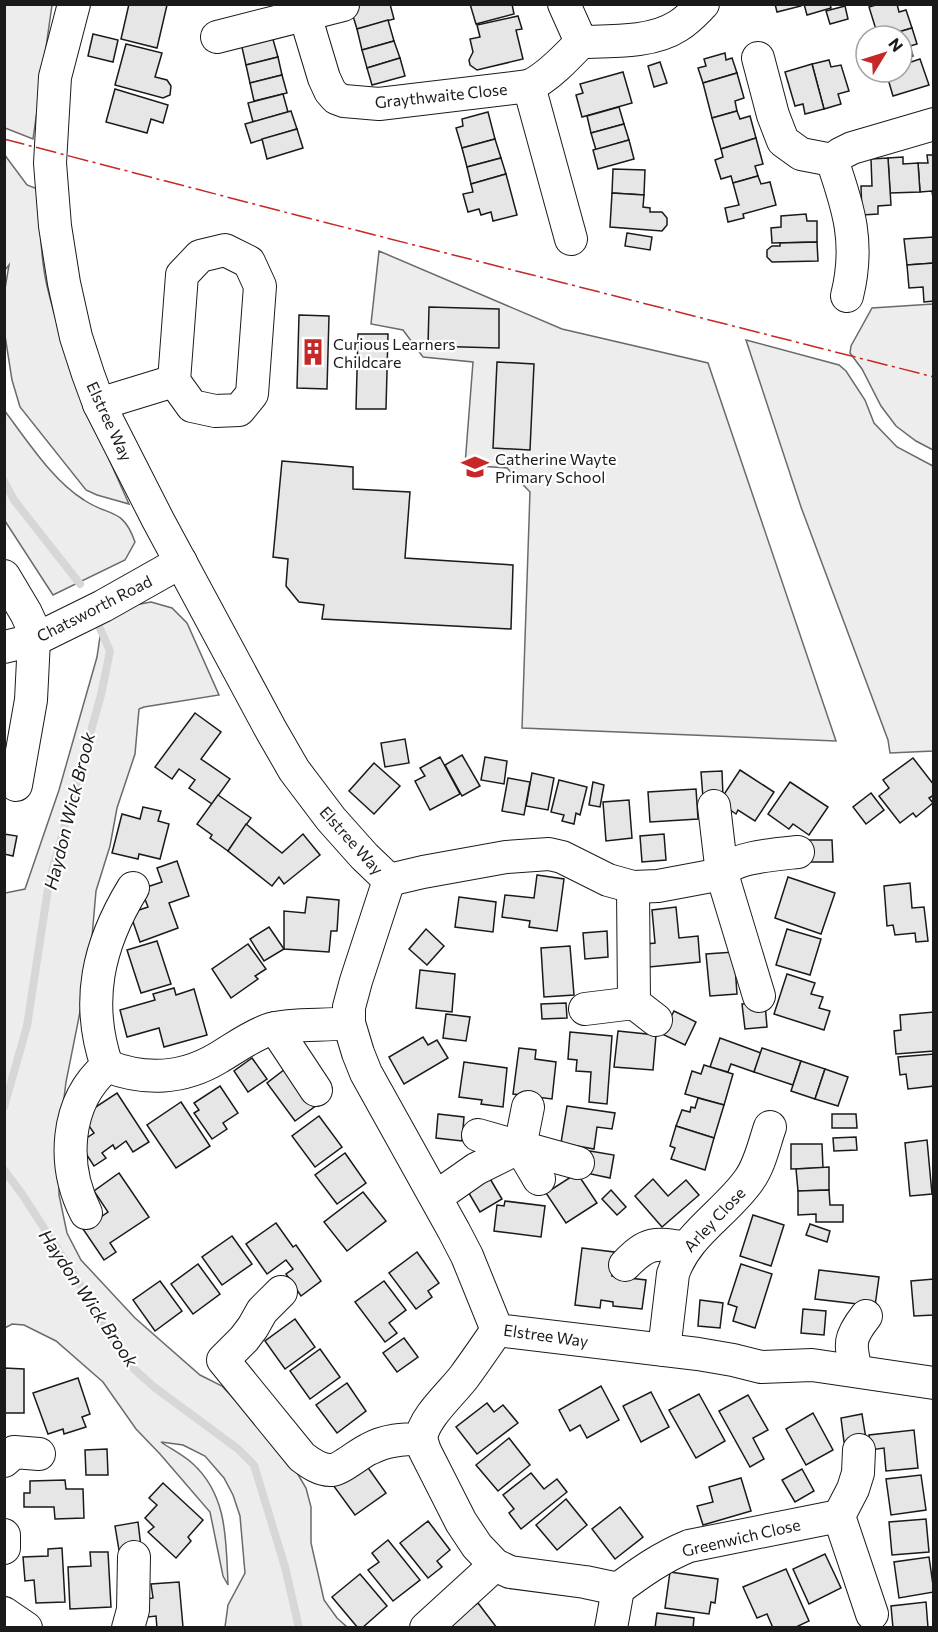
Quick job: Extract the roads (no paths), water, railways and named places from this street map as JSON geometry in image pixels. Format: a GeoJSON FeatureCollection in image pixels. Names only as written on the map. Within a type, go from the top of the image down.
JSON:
{"type":"FeatureCollection","features":[{"type":"Feature","properties":{"kind":"street","name":"Elstree Way"},"geometry":{"type":"LineString","coordinates":[[74,4],[55,77],[50,163],[55,226],[64,284],[76,337],[99,404],[158,520],[294,770],[331,819],[364,856],[389,879],[356,981],[349,1007],[349,1023],[366,1073],[467,1256],[497,1330],[664,1350],[733,1360],[761,1367],[812,1365],[933,1383]]}},
{"type":"Feature","properties":{"kind":"street"},"geometry":{"type":"LineString","coordinates":[[564,4],[580,42],[624,41],[666,32],[686,21],[703,4]]}},
{"type":"Feature","properties":{"kind":"street"},"geometry":{"type":"LineString","coordinates":[[217,37],[343,5]]}},
{"type":"Feature","properties":{"kind":"street","name":"Graythwaite Close"},"geometry":{"type":"LineString","coordinates":[[305,15],[330,91],[336,98],[360,103],[378,104],[529,86],[580,42]]}},
{"type":"Feature","properties":{"kind":"street"},"geometry":{"type":"LineString","coordinates":[[758,58],[773,115],[783,141],[801,154],[832,160],[852,148],[933,124]]}},
{"type":"Feature","properties":{"kind":"street","name":"Graythwaite Close"},"geometry":{"type":"LineString","coordinates":[[529,86],[571,239]]}},
{"type":"Feature","properties":{"kind":"street"},"geometry":{"type":"LineString","coordinates":[[832,160],[849,215],[853,255],[848,296]]}},
{"type":"Feature","properties":{"kind":"street"},"geometry":{"type":"LineString","coordinates":[[225,250],[249,262],[260,286],[252,394],[239,410],[215,411],[192,406],[174,381],[182,275],[200,256],[225,250]]}},
{"type":"Feature","properties":{"kind":"street"},"geometry":{"type":"LineString","coordinates":[[99,404],[174,381]]}},
{"type":"Feature","properties":{"kind":"street","name":"Chatsworth Road"},"geometry":{"type":"LineString","coordinates":[[4,647],[34,640],[103,606],[181,562]]}},
{"type":"Feature","properties":{"kind":"street"},"geometry":{"type":"LineString","coordinates":[[4,576],[26,613],[32,626],[34,640],[31,700],[16,785]]}},
{"type":"Feature","properties":{"kind":"street"},"geometry":{"type":"LineString","coordinates":[[714,806],[722,874],[759,996]]}},
{"type":"Feature","properties":{"kind":"street"},"geometry":{"type":"LineString","coordinates":[[389,879],[506,857],[549,854],[562,857],[608,880],[633,887],[658,886],[722,874],[729,865],[736,863],[798,852]]}},
{"type":"Feature","properties":{"kind":"street"},"geometry":{"type":"LineString","coordinates":[[585,1010],[645,1012],[633,887]]}},
{"type":"Feature","properties":{"kind":"street"},"geometry":{"type":"LineString","coordinates":[[133,888],[118,911],[111,928],[101,959],[96,988],[101,1049],[107,1066],[126,1074],[154,1077],[187,1071],[216,1059],[257,1035],[275,1028],[349,1023]]}},
{"type":"Feature","properties":{"kind":"street"},"geometry":{"type":"LineString","coordinates":[[275,1028],[316,1090]]}},
{"type":"Feature","properties":{"kind":"street"},"geometry":{"type":"LineString","coordinates":[[86,1214],[74,1181],[71,1158],[73,1121],[83,1094],[107,1066]]}},
{"type":"Feature","properties":{"kind":"street"},"geometry":{"type":"LineString","coordinates":[[528,1107],[520,1147],[540,1179]]}},
{"type":"Feature","properties":{"kind":"street","name":"Arley Close"},"geometry":{"type":"LineString","coordinates":[[664,1350],[673,1274],[681,1254],[752,1177],[770,1128]]}},
{"type":"Feature","properties":{"kind":"street"},"geometry":{"type":"LineString","coordinates":[[478,1135],[578,1163]]}},
{"type":"Feature","properties":{"kind":"street"},"geometry":{"type":"LineString","coordinates":[[436,1197],[476,1169],[520,1147]]}},
{"type":"Feature","properties":{"kind":"street"},"geometry":{"type":"LineString","coordinates":[[625,1265],[643,1248],[666,1244],[686,1248]]}},
{"type":"Feature","properties":{"kind":"street"},"geometry":{"type":"LineString","coordinates":[[281,1292],[262,1311],[244,1339],[223,1360],[302,1457],[312,1464],[332,1470],[384,1443],[399,1439],[421,1439]]}},
{"type":"Feature","properties":{"kind":"street"},"geometry":{"type":"LineString","coordinates":[[856,1371],[851,1348],[852,1339],[856,1328],[866,1316]]}},
{"type":"Feature","properties":{"kind":"street"},"geometry":{"type":"LineString","coordinates":[[497,1330],[426,1423],[421,1439],[425,1451],[461,1522],[477,1546],[495,1565],[510,1572],[618,1589],[611,1628]]}},
{"type":"Feature","properties":{"kind":"street"},"geometry":{"type":"LineString","coordinates":[[859,1450],[858,1473],[853,1489],[839,1516],[872,1614]]}},
{"type":"Feature","properties":{"kind":"street"},"geometry":{"type":"LineString","coordinates":[[4,1461],[15,1452],[39,1454]]}},
{"type":"Feature","properties":{"kind":"street","name":"Greenwich Close"},"geometry":{"type":"LineString","coordinates":[[618,1589],[652,1564],[688,1546],[839,1516]]}},
{"type":"Feature","properties":{"kind":"street"},"geometry":{"type":"LineString","coordinates":[[4,1535],[4,1548]]}},
{"type":"Feature","properties":{"kind":"street"},"geometry":{"type":"LineString","coordinates":[[128,1628],[133,1602],[134,1557]]}},
{"type":"Feature","properties":{"kind":"street"},"geometry":{"type":"LineString","coordinates":[[426,1628],[495,1565]]}},
{"type":"Feature","properties":{"kind":"street"},"geometry":{"type":"LineString","coordinates":[[4,1613],[26,1628]]}},
{"type":"Feature","properties":{"kind":"waterway","name":"Haydon Wick Brook"},"geometry":{"type":"LineString","coordinates":[[4,481],[14,500],[80,584]]}},
{"type":"Feature","properties":{"kind":"waterway","name":"Haydon Wick Brook"},"geometry":{"type":"LineString","coordinates":[[4,1107],[27,1026],[49,882],[101,695],[110,651],[98,624]]}},
{"type":"Feature","properties":{"kind":"waterway","name":"Haydon Wick Brook"},"geometry":{"type":"LineString","coordinates":[[4,1170],[78,1281],[96,1315],[134,1369],[154,1387],[238,1449],[254,1465],[285,1567],[299,1628]]}},
{"type":"Feature","properties":{"kind":"place","name":"Curious Learners Childcare"},"geometry":{"type":"Point","coordinates":[313,352]}},
{"type":"Feature","properties":{"kind":"place","name":"Catherine Wayte Primary School"},"geometry":{"type":"Point","coordinates":[475,467]}}]}
